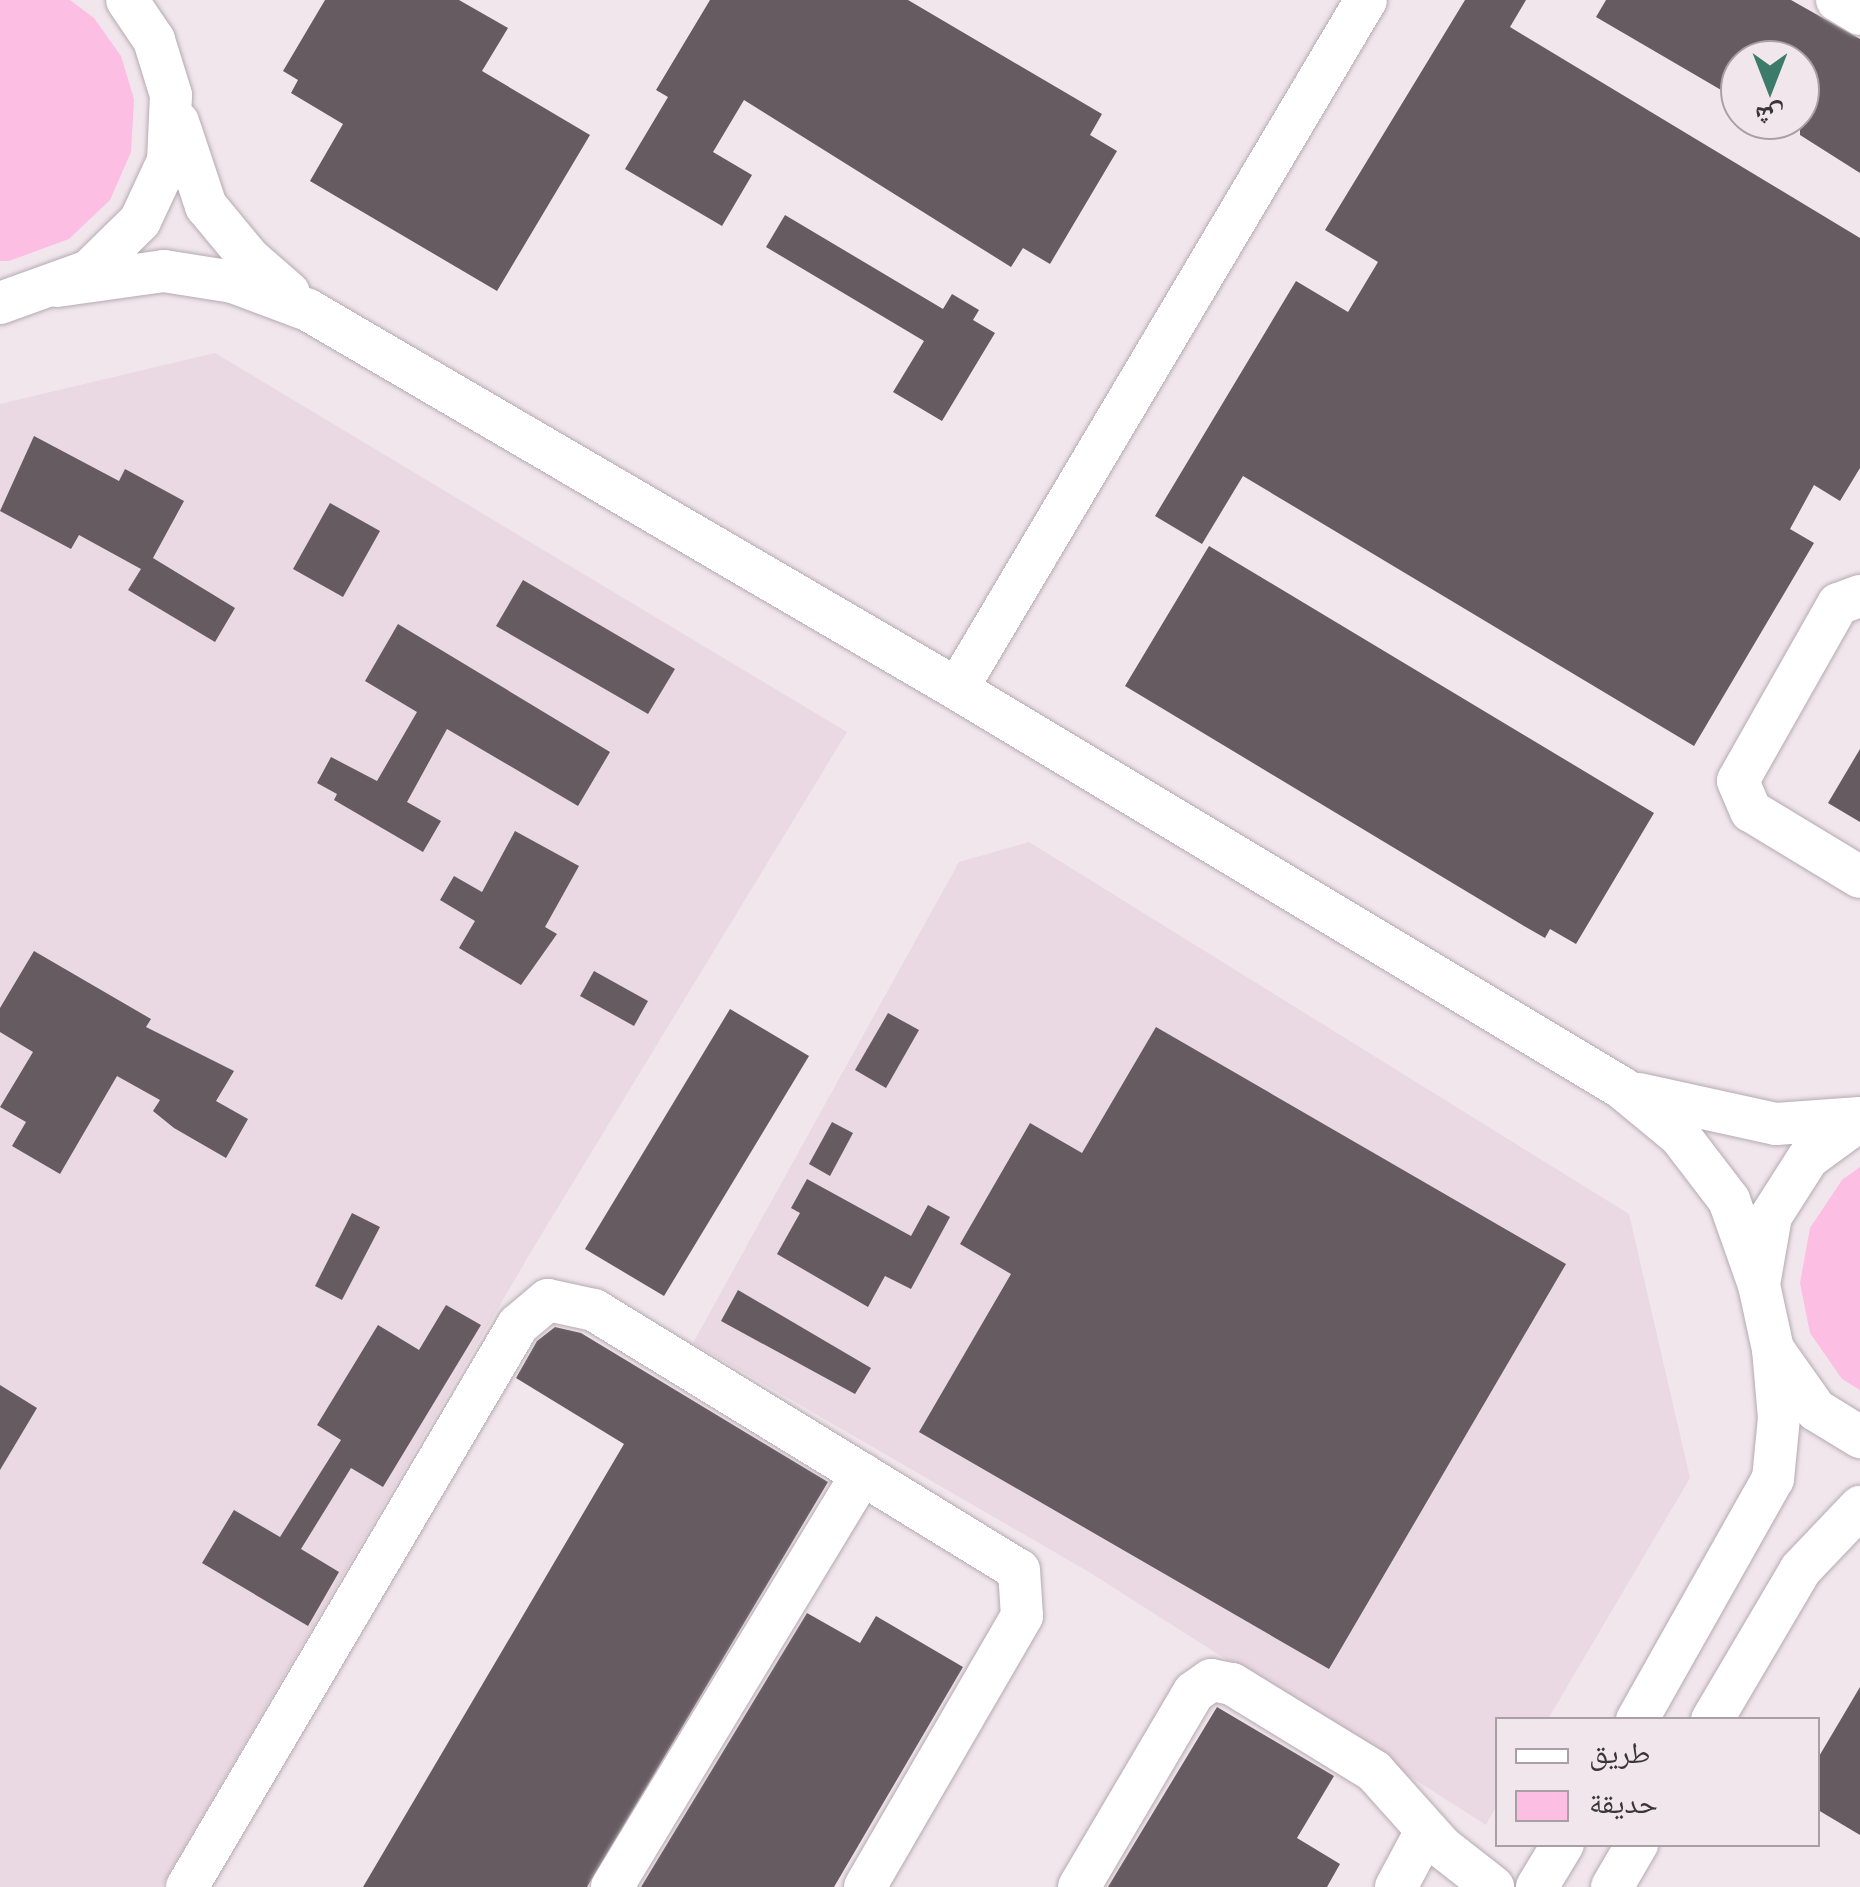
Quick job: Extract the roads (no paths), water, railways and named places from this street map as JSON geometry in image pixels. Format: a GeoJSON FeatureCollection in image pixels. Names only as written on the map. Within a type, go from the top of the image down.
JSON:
{"type":"FeatureCollection","features":[{"type":"Feature","properties":{"kind":"street"},"geometry":{"type":"LineString","coordinates":[[127,0],[151,20],[206,206],[249,258],[308,310]]}},
{"type":"Feature","properties":{"kind":"street"},"geometry":{"type":"LineString","coordinates":[[957,689],[1366,0]]}},
{"type":"Feature","properties":{"kind":"street"},"geometry":{"type":"LineString","coordinates":[[21,294],[89,271],[140,221],[168,160],[171,95]]}},
{"type":"Feature","properties":{"kind":"street"},"geometry":{"type":"LineString","coordinates":[[21,294],[164,271],[232,282],[308,310],[957,689],[1622,1088],[1680,1136],[1729,1200],[1759,1284],[1773,1349],[1780,1418],[1773,1479],[1639,1717]]}},
{"type":"Feature","properties":{"kind":"street"},"geometry":{"type":"LineString","coordinates":[[1860,596],[1838,604],[1738,781],[1751,811],[1860,877]]}},
{"type":"Feature","properties":{"kind":"street"},"geometry":{"type":"LineString","coordinates":[[1622,1088],[1698,1111],[1776,1124],[1860,1119]]}},
{"type":"Feature","properties":{"kind":"street"},"geometry":{"type":"LineString","coordinates":[[1759,1284],[1771,1216],[1808,1158],[1860,1119]]}},
{"type":"Feature","properties":{"kind":"street"},"geometry":{"type":"LineString","coordinates":[[186,1887],[518,1326],[548,1300],[594,1310],[1019,1570],[1022,1616],[865,1887]]}},
{"type":"Feature","properties":{"kind":"street"},"geometry":{"type":"LineString","coordinates":[[1773,1349],[1816,1410],[1860,1437]]}},
{"type":"Feature","properties":{"kind":"street"},"geometry":{"type":"LineString","coordinates":[[612,1887],[862,1474]]}},
{"type":"Feature","properties":{"kind":"street"},"geometry":{"type":"LineString","coordinates":[[1714,1717],[1801,1569],[1860,1507]]}},
{"type":"Feature","properties":{"kind":"street"},"geometry":{"type":"LineString","coordinates":[[1079,1887],[1194,1692],[1211,1680],[1232,1684],[1374,1771],[1426,1831],[1493,1887]]}},
{"type":"Feature","properties":{"kind":"street"},"geometry":{"type":"LineString","coordinates":[[1396,1887],[1426,1831]]}},
{"type":"Feature","properties":{"kind":"street"},"geometry":{"type":"LineString","coordinates":[[1537,1887],[1560,1847]]}},
{"type":"Feature","properties":{"kind":"street"},"geometry":{"type":"LineString","coordinates":[[1612,1887],[1636,1847]]}}]}
